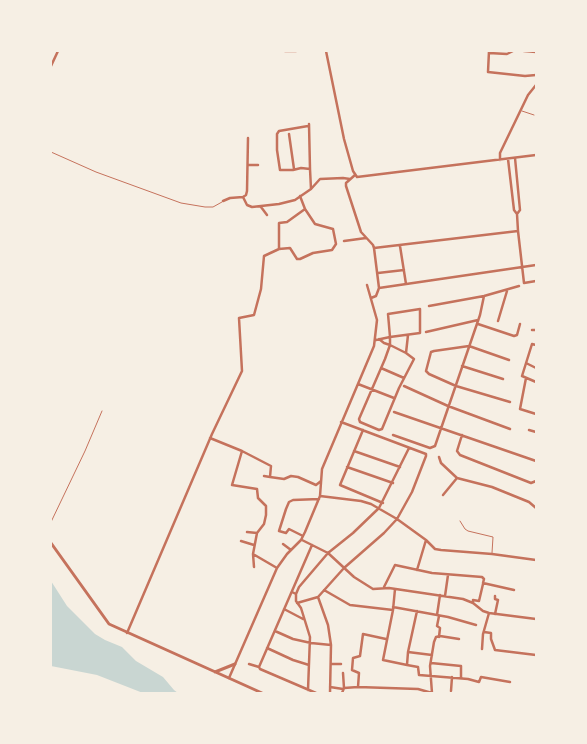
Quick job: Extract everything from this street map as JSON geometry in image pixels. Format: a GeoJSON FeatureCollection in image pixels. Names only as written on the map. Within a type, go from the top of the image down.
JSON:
{"type":"FeatureCollection","features":[{"type":"Feature","properties":{"kind":"street"},"geometry":{"type":"LineString","coordinates":[[51,66],[58,51]]}},
{"type":"Feature","properties":{"kind":"street"},"geometry":{"type":"LineString","coordinates":[[285,51],[296,51]]}},
{"type":"Feature","properties":{"kind":"street"},"geometry":{"type":"LineString","coordinates":[[326,51],[344,139],[355,175]]}},
{"type":"Feature","properties":{"kind":"street"},"geometry":{"type":"LineString","coordinates":[[513,51],[507,54],[489,52],[489,72],[526,76],[536,75]]}},
{"type":"Feature","properties":{"kind":"street"},"geometry":{"type":"LineString","coordinates":[[524,51],[536,52]]}},
{"type":"Feature","properties":{"kind":"street"},"geometry":{"type":"LineString","coordinates":[[500,160],[500,153],[522,111],[528,95],[536,85]]}},
{"type":"Feature","properties":{"kind":"street"},"geometry":{"type":"LineString","coordinates":[[310,169],[280,170],[277,134],[281,130],[309,125],[311,189]]}},
{"type":"Feature","properties":{"kind":"street"},"geometry":{"type":"LineString","coordinates":[[289,134],[294,170]]}},
{"type":"Feature","properties":{"kind":"street"},"geometry":{"type":"LineString","coordinates":[[223,202],[230,198],[243,197],[247,193],[248,138]]}},
{"type":"Feature","properties":{"kind":"street"},"geometry":{"type":"LineString","coordinates":[[355,175],[362,177],[536,155]]}},
{"type":"Feature","properties":{"kind":"street"},"geometry":{"type":"LineString","coordinates":[[515,158],[520,210],[517,214]]}},
{"type":"Feature","properties":{"kind":"street"},"geometry":{"type":"LineString","coordinates":[[508,159],[514,210],[517,214],[524,283],[536,281]]}},
{"type":"Feature","properties":{"kind":"street"},"geometry":{"type":"LineString","coordinates":[[248,165],[258,165]]}},
{"type":"Feature","properties":{"kind":"street"},"geometry":{"type":"LineString","coordinates":[[355,175],[346,183],[346,187],[362,232],[374,248],[379,288],[376,296],[371,298]]}},
{"type":"Feature","properties":{"kind":"street"},"geometry":{"type":"LineString","coordinates":[[243,197],[248,206],[261,207],[290,202],[311,189],[320,179],[350,179]]}},
{"type":"Feature","properties":{"kind":"street"},"geometry":{"type":"LineString","coordinates":[[127,633],[210,438],[242,371],[239,320],[240,317],[254,316],[261,289],[264,256],[279,249],[290,248],[297,259],[300,259],[313,253],[332,250],[336,244],[334,229],[316,225],[305,209],[300,196]]}},
{"type":"Feature","properties":{"kind":"street"},"geometry":{"type":"LineString","coordinates":[[261,207],[267,214]]}},
{"type":"Feature","properties":{"kind":"street"},"geometry":{"type":"LineString","coordinates":[[279,249],[279,223],[287,222],[305,209]]}},
{"type":"Feature","properties":{"kind":"street"},"geometry":{"type":"LineString","coordinates":[[374,248],[518,232]]}},
{"type":"Feature","properties":{"kind":"street"},"geometry":{"type":"LineString","coordinates":[[344,241],[366,238]]}},
{"type":"Feature","properties":{"kind":"street"},"geometry":{"type":"LineString","coordinates":[[400,246],[406,284]]}},
{"type":"Feature","properties":{"kind":"street"},"geometry":{"type":"LineString","coordinates":[[379,288],[536,265]]}},
{"type":"Feature","properties":{"kind":"street"},"geometry":{"type":"LineString","coordinates":[[378,273],[404,270]]}},
{"type":"Feature","properties":{"kind":"street"},"geometry":{"type":"LineString","coordinates":[[229,678],[277,568],[304,536],[320,497],[322,469],[378,339],[377,320],[367,285]]}},
{"type":"Feature","properties":{"kind":"street"},"geometry":{"type":"LineString","coordinates":[[429,306],[507,291],[519,286]]}},
{"type":"Feature","properties":{"kind":"street"},"geometry":{"type":"LineString","coordinates":[[498,321],[507,291]]}},
{"type":"Feature","properties":{"kind":"street"},"geometry":{"type":"LineString","coordinates":[[393,435],[430,448],[434,446],[479,319],[484,296]]}},
{"type":"Feature","properties":{"kind":"street"},"geometry":{"type":"LineString","coordinates":[[378,339],[384,344],[390,345],[406,352],[414,359],[394,399],[382,429],[379,430],[359,421],[390,345],[390,336],[388,314],[419,308],[421,310],[420,332],[390,336],[378,339]]}},
{"type":"Feature","properties":{"kind":"street"},"geometry":{"type":"LineString","coordinates":[[426,332],[479,319]]}},
{"type":"Feature","properties":{"kind":"street"},"geometry":{"type":"LineString","coordinates":[[477,324],[514,336],[517,335],[520,324]]}},
{"type":"Feature","properties":{"kind":"street"},"geometry":{"type":"LineString","coordinates":[[406,352],[408,335]]}},
{"type":"Feature","properties":{"kind":"street"},"geometry":{"type":"LineString","coordinates":[[536,345],[532,344],[522,376],[536,382]]}},
{"type":"Feature","properties":{"kind":"street"},"geometry":{"type":"LineString","coordinates":[[509,360],[469,346],[434,351],[431,352],[426,372],[456,386],[510,402]]}},
{"type":"Feature","properties":{"kind":"street"},"geometry":{"type":"LineString","coordinates":[[525,363],[536,368]]}},
{"type":"Feature","properties":{"kind":"street"},"geometry":{"type":"LineString","coordinates":[[462,366],[503,379]]}},
{"type":"Feature","properties":{"kind":"street"},"geometry":{"type":"LineString","coordinates":[[381,368],[404,378]]}},
{"type":"Feature","properties":{"kind":"street"},"geometry":{"type":"LineString","coordinates":[[526,378],[520,409],[536,414]]}},
{"type":"Feature","properties":{"kind":"street"},"geometry":{"type":"LineString","coordinates":[[358,384],[394,399]]}},
{"type":"Feature","properties":{"kind":"street"},"geometry":{"type":"LineString","coordinates":[[404,386],[448,406],[510,429]]}},
{"type":"Feature","properties":{"kind":"street"},"geometry":{"type":"LineString","coordinates":[[394,412],[536,461]]}},
{"type":"Feature","properties":{"kind":"street"},"geometry":{"type":"LineString","coordinates":[[297,603],[318,597],[344,568],[380,537],[396,519],[412,492],[426,456],[426,454],[341,422]]}},
{"type":"Feature","properties":{"kind":"street"},"geometry":{"type":"LineString","coordinates":[[363,430],[341,486],[383,502]]}},
{"type":"Feature","properties":{"kind":"street"},"geometry":{"type":"LineString","coordinates":[[529,430],[536,432]]}},
{"type":"Feature","properties":{"kind":"street"},"geometry":{"type":"LineString","coordinates":[[462,435],[456,452],[460,455],[531,483],[536,481]]}},
{"type":"Feature","properties":{"kind":"street"},"geometry":{"type":"LineString","coordinates":[[210,438],[242,451],[271,466],[270,478]]}},
{"type":"Feature","properties":{"kind":"street"},"geometry":{"type":"LineString","coordinates":[[308,690],[311,643],[309,630],[303,619],[301,608],[297,603],[296,594],[303,582],[328,553],[353,533],[379,508],[409,448]]}},
{"type":"Feature","properties":{"kind":"street"},"geometry":{"type":"LineString","coordinates":[[242,451],[232,486],[257,490],[258,498],[265,504],[266,519],[257,533],[254,545],[254,567]]}},
{"type":"Feature","properties":{"kind":"street"},"geometry":{"type":"LineString","coordinates":[[354,451],[400,467]]}},
{"type":"Feature","properties":{"kind":"street"},"geometry":{"type":"LineString","coordinates":[[439,457],[441,463],[457,478],[486,485],[526,501],[536,508]]}},
{"type":"Feature","properties":{"kind":"street"},"geometry":{"type":"LineString","coordinates":[[347,467],[393,483]]}},
{"type":"Feature","properties":{"kind":"street"},"geometry":{"type":"LineString","coordinates":[[264,476],[284,479],[291,476],[298,477],[316,485],[321,481]]}},
{"type":"Feature","properties":{"kind":"street"},"geometry":{"type":"LineString","coordinates":[[443,495],[457,478]]}},
{"type":"Feature","properties":{"kind":"street"},"geometry":{"type":"LineString","coordinates":[[304,536],[289,529],[286,533],[279,530],[289,502],[320,497],[361,501],[379,508],[396,519],[426,540],[435,549],[536,560]]}},
{"type":"Feature","properties":{"kind":"street"},"geometry":{"type":"LineString","coordinates":[[247,532],[257,533]]}},
{"type":"Feature","properties":{"kind":"street"},"geometry":{"type":"LineString","coordinates":[[301,540],[328,553],[354,577],[371,588],[384,587],[463,599],[473,603],[483,612],[536,618]]}},
{"type":"Feature","properties":{"kind":"street"},"geometry":{"type":"LineString","coordinates":[[417,570],[426,540]]}},
{"type":"Feature","properties":{"kind":"street"},"geometry":{"type":"LineString","coordinates":[[241,541],[254,545]]}},
{"type":"Feature","properties":{"kind":"street"},"geometry":{"type":"LineString","coordinates":[[51,543],[109,624],[262,693]]}},
{"type":"Feature","properties":{"kind":"street"},"geometry":{"type":"LineString","coordinates":[[283,544],[291,550]]}},
{"type":"Feature","properties":{"kind":"street"},"geometry":{"type":"LineString","coordinates":[[259,667],[312,545]]}},
{"type":"Feature","properties":{"kind":"street"},"geometry":{"type":"LineString","coordinates":[[253,554],[277,568]]}},
{"type":"Feature","properties":{"kind":"street"},"geometry":{"type":"LineString","coordinates":[[384,587],[395,565],[417,570],[482,577],[484,579],[478,601],[474,600],[473,603]]}},
{"type":"Feature","properties":{"kind":"street"},"geometry":{"type":"LineString","coordinates":[[445,596],[448,574]]}},
{"type":"Feature","properties":{"kind":"street"},"geometry":{"type":"LineString","coordinates":[[297,580],[303,582]]}},
{"type":"Feature","properties":{"kind":"street"},"geometry":{"type":"LineString","coordinates":[[483,583],[514,590]]}},
{"type":"Feature","properties":{"kind":"street"},"geometry":{"type":"LineString","coordinates":[[395,589],[383,661],[418,667],[419,675],[461,678],[479,682],[480,677],[510,682]]}},
{"type":"Feature","properties":{"kind":"street"},"geometry":{"type":"LineString","coordinates":[[324,590],[350,605],[417,611],[476,625]]}},
{"type":"Feature","properties":{"kind":"street"},"geometry":{"type":"LineString","coordinates":[[292,592],[296,594]]}},
{"type":"Feature","properties":{"kind":"street"},"geometry":{"type":"LineString","coordinates":[[330,687],[343,690],[358,687],[418,689],[432,693],[431,663],[434,642],[436,637],[439,636],[440,628],[437,626],[440,596]]}},
{"type":"Feature","properties":{"kind":"street"},"geometry":{"type":"LineString","coordinates":[[495,596],[495,599],[498,600],[495,614]]}},
{"type":"Feature","properties":{"kind":"street"},"geometry":{"type":"LineString","coordinates":[[318,597],[328,625],[332,645],[330,693]]}},
{"type":"Feature","properties":{"kind":"street"},"geometry":{"type":"LineString","coordinates":[[284,609],[303,619]]}},
{"type":"Feature","properties":{"kind":"street"},"geometry":{"type":"LineString","coordinates":[[406,665],[417,611]]}},
{"type":"Feature","properties":{"kind":"street"},"geometry":{"type":"LineString","coordinates":[[482,649],[489,613]]}},
{"type":"Feature","properties":{"kind":"street"},"geometry":{"type":"LineString","coordinates":[[274,631],[293,639],[332,645]]}},
{"type":"Feature","properties":{"kind":"street"},"geometry":{"type":"LineString","coordinates":[[484,632],[492,633],[491,639],[495,650],[536,655]]}},
{"type":"Feature","properties":{"kind":"street"},"geometry":{"type":"LineString","coordinates":[[358,687],[359,673],[352,670],[354,658],[360,656],[363,634],[386,639]]}},
{"type":"Feature","properties":{"kind":"street"},"geometry":{"type":"LineString","coordinates":[[439,636],[459,639]]}},
{"type":"Feature","properties":{"kind":"street"},"geometry":{"type":"LineString","coordinates":[[267,648],[292,660],[309,665]]}},
{"type":"Feature","properties":{"kind":"street"},"geometry":{"type":"LineString","coordinates":[[408,652],[432,655]]}},
{"type":"Feature","properties":{"kind":"street"},"geometry":{"type":"LineString","coordinates":[[431,663],[461,666],[461,678]]}},
{"type":"Feature","properties":{"kind":"street"},"geometry":{"type":"LineString","coordinates":[[215,672],[235,664]]}},
{"type":"Feature","properties":{"kind":"street"},"geometry":{"type":"LineString","coordinates":[[249,664],[316,693]]}},
{"type":"Feature","properties":{"kind":"street"},"geometry":{"type":"LineString","coordinates":[[331,664],[342,664]]}},
{"type":"Feature","properties":{"kind":"street"},"geometry":{"type":"LineString","coordinates":[[342,673],[343,690]]}},
{"type":"Feature","properties":{"kind":"street"},"geometry":{"type":"LineString","coordinates":[[451,691],[452,677]]}},
{"type":"Feature","properties":{"kind":"street"},"geometry":{"type":"LineString","coordinates":[[372,688],[373,693]]}},
{"type":"Feature","properties":{"kind":"lane"},"geometry":{"type":"LineString","coordinates":[[522,111],[534,115]]}},
{"type":"Feature","properties":{"kind":"lane"},"geometry":{"type":"LineString","coordinates":[[51,152],[182,204],[213,207],[223,202]]}},
{"type":"Feature","properties":{"kind":"lane"},"geometry":{"type":"LineString","coordinates":[[51,522],[86,451],[102,411]]}},
{"type":"Feature","properties":{"kind":"lane"},"geometry":{"type":"LineString","coordinates":[[460,521],[468,531],[493,537],[492,554]]}},
{"type":"Feature","properties":{"kind":"shaded area"},"geometry":{"type":"Polygon","coordinates":[[[51,581],[67,606],[95,634],[122,647],[136,661],[163,677],[178,693],[143,693],[97,675],[51,666],[51,581]]]}}]}
